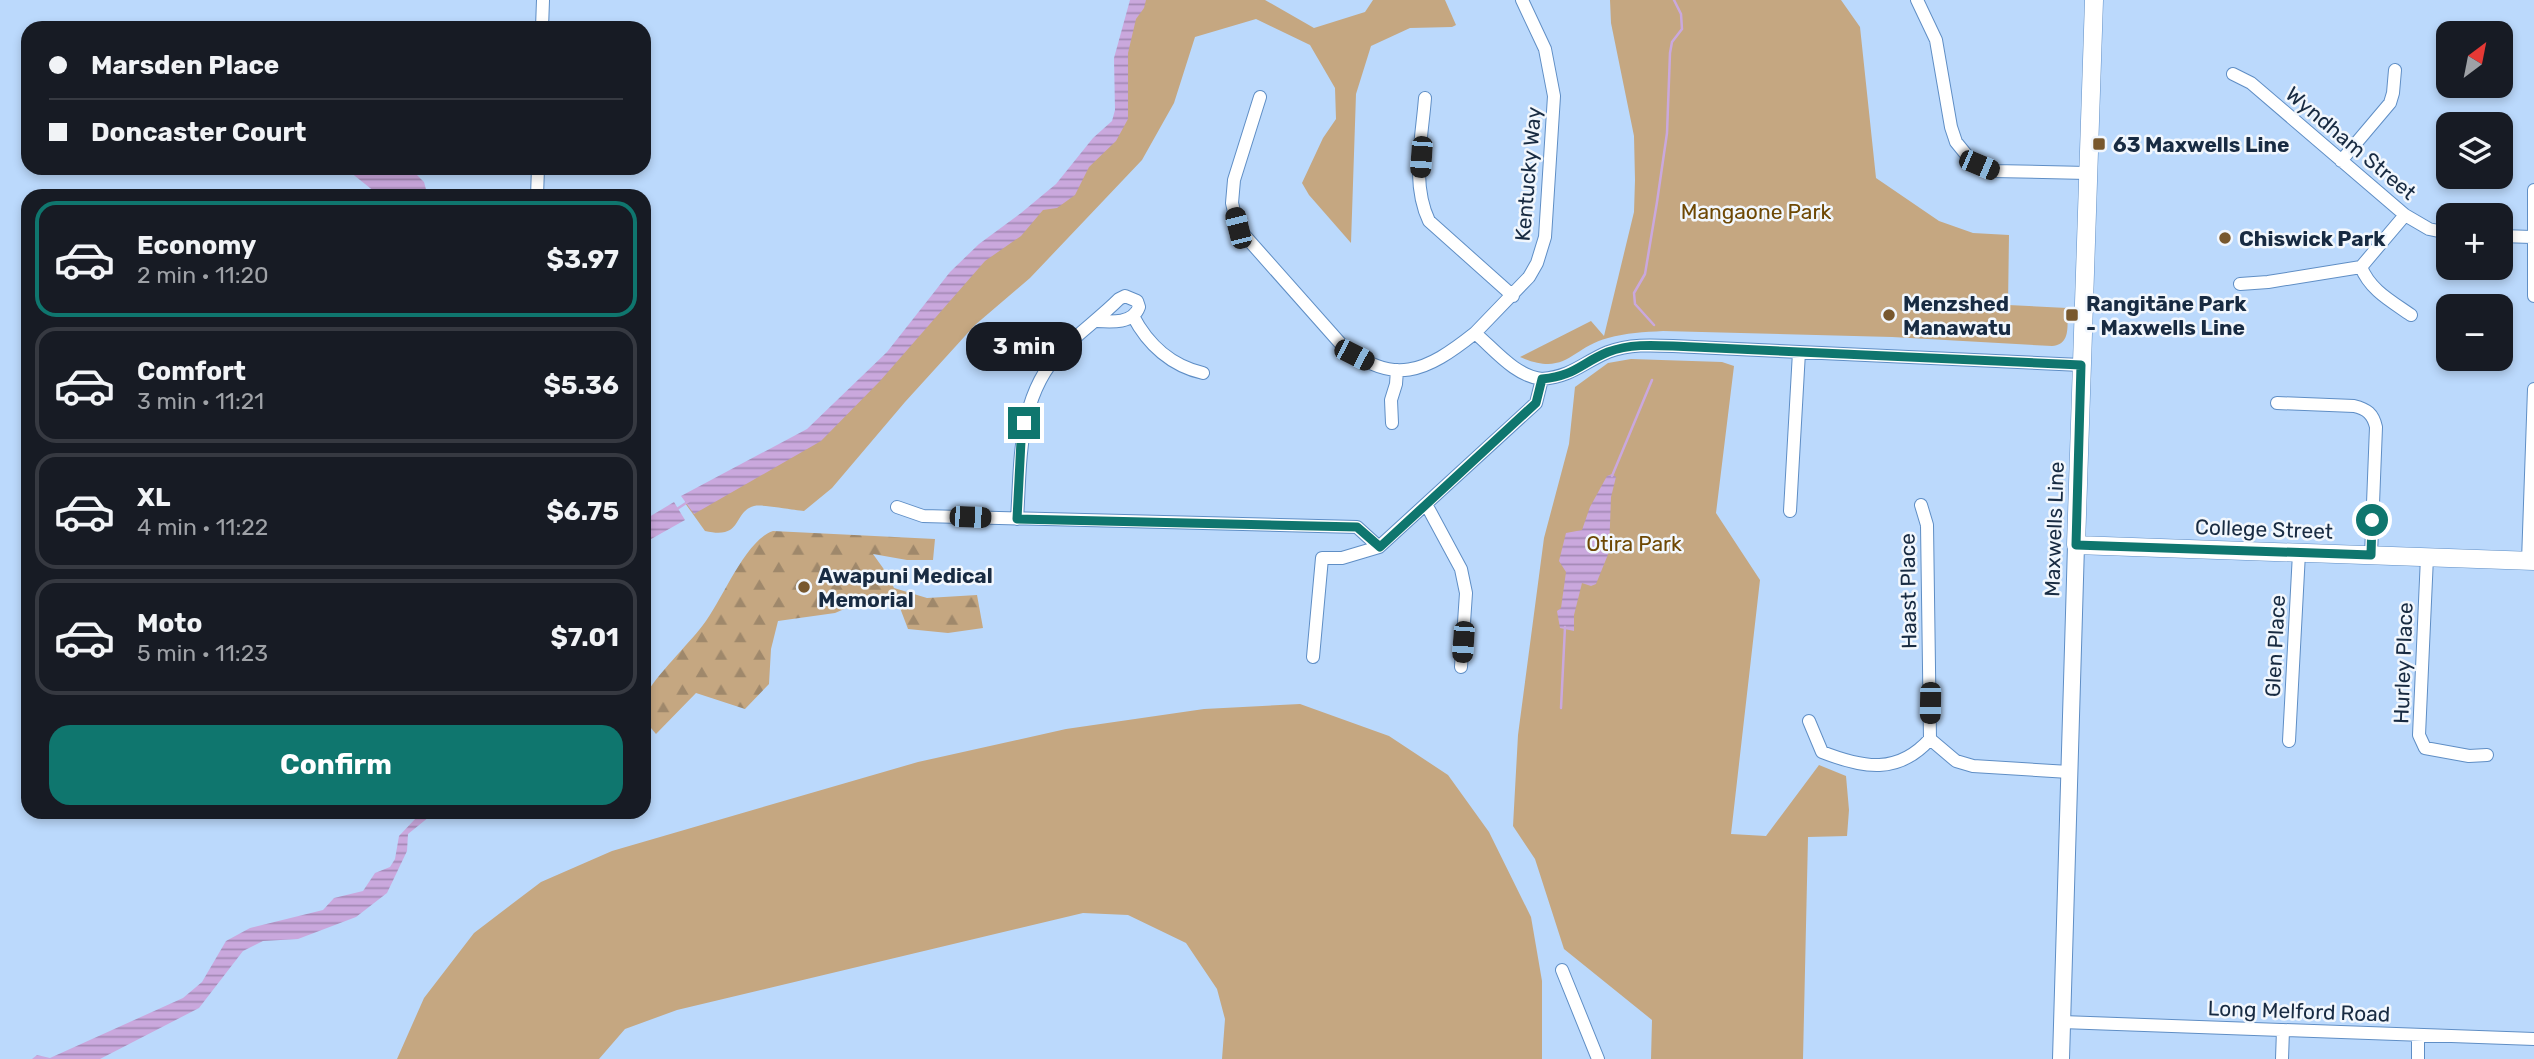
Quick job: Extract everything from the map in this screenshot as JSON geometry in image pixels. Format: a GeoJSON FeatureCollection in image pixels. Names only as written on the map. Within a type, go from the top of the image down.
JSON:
{"type":"FeatureCollection","features":[{"type":"Feature","properties":{"kind":"main road","name":"Maxwells Line"},"geometry":{"type":"LineString","coordinates":[[2076,545],[2094,0]]}},
{"type":"Feature","properties":{"kind":"main road","name":"College Street"},"geometry":{"type":"LineString","coordinates":[[2076,545],[2531,561]]}},
{"type":"Feature","properties":{"kind":"street"},"geometry":{"type":"LineString","coordinates":[[542,21],[543,0]]}},
{"type":"Feature","properties":{"kind":"street","name":"Kentucky Way"},"geometry":{"type":"LineString","coordinates":[[1397,370],[1409,371],[1426,366],[1475,333],[1513,296],[1537,263],[1545,237],[1554,96],[1545,49],[1522,0]]}},
{"type":"Feature","properties":{"kind":"street"},"geometry":{"type":"LineString","coordinates":[[1917,0],[1936,40],[1951,127],[1956,142],[1969,158],[1993,170],[2087,173]]}},
{"type":"Feature","properties":{"kind":"street"},"geometry":{"type":"LineString","coordinates":[[2341,161],[2390,103],[2395,70]]}},
{"type":"Feature","properties":{"kind":"street","name":"Wyndham Street"},"geometry":{"type":"LineString","coordinates":[[2233,74],[2251,83],[2405,215],[2436,230]]}},
{"type":"Feature","properties":{"kind":"street"},"geometry":{"type":"LineString","coordinates":[[1260,97],[1234,180],[1232,203],[1238,228],[1340,343],[1371,364],[1397,370],[1391,400],[1392,423]]}},
{"type":"Feature","properties":{"kind":"street"},"geometry":{"type":"LineString","coordinates":[[1425,98],[1419,185],[1422,205],[1429,221],[1513,296]]}},
{"type":"Feature","properties":{"kind":"street"},"geometry":{"type":"LineString","coordinates":[[2534,190],[2534,296]]}},
{"type":"Feature","properties":{"kind":"street"},"geometry":{"type":"LineString","coordinates":[[2240,284],[2361,267],[2405,215]]}},
{"type":"Feature","properties":{"kind":"street"},"geometry":{"type":"LineString","coordinates":[[2513,236],[2532,237]]}},
{"type":"Feature","properties":{"kind":"street"},"geometry":{"type":"LineString","coordinates":[[2361,267],[2366,280],[2411,315]]}},
{"type":"Feature","properties":{"kind":"street"},"geometry":{"type":"LineString","coordinates":[[1017,519],[1021,441],[1030,402],[1038,385],[1062,351],[1096,321],[1125,296],[1137,301],[1139,307],[1133,316],[1117,321],[1096,321]]}},
{"type":"Feature","properties":{"kind":"street"},"geometry":{"type":"LineString","coordinates":[[1133,316],[1159,351],[1183,368],[1203,373]]}},
{"type":"Feature","properties":{"kind":"street"},"geometry":{"type":"LineString","coordinates":[[1475,333],[1513,367],[1533,378],[1542,379],[1563,376],[1607,353],[1632,346],[2081,365]]}},
{"type":"Feature","properties":{"kind":"street"},"geometry":{"type":"LineString","coordinates":[[1790,512],[1799,352]]}},
{"type":"Feature","properties":{"kind":"street"},"geometry":{"type":"LineString","coordinates":[[1313,657],[1322,558],[1342,558],[1380,547],[1536,403],[1542,379]]}},
{"type":"Feature","properties":{"kind":"street"},"geometry":{"type":"LineString","coordinates":[[2531,561],[2534,389]]}},
{"type":"Feature","properties":{"kind":"street"},"geometry":{"type":"LineString","coordinates":[[2277,403],[2354,406],[2363,408],[2375,419],[2371,555]]}},
{"type":"Feature","properties":{"kind":"street","name":"Haast Place"},"geometry":{"type":"LineString","coordinates":[[1921,505],[1927,525],[1930,739]]}},
{"type":"Feature","properties":{"kind":"street"},"geometry":{"type":"LineString","coordinates":[[1426,506],[1461,569],[1466,593],[1461,667]]}},
{"type":"Feature","properties":{"kind":"street"},"geometry":{"type":"LineString","coordinates":[[897,507],[923,516],[1357,527],[1380,547]]}},
{"type":"Feature","properties":{"kind":"street","name":"Maxwells Line"},"geometry":{"type":"LineString","coordinates":[[2061,1059],[2076,545]]}},
{"type":"Feature","properties":{"kind":"street","name":"Glen Place"},"geometry":{"type":"LineString","coordinates":[[2289,741],[2299,553]]}},
{"type":"Feature","properties":{"kind":"street","name":"Hurley Place"},"geometry":{"type":"LineString","coordinates":[[2427,557],[2419,735],[2425,748],[2469,756],[2487,755]]}},
{"type":"Feature","properties":{"kind":"street"},"geometry":{"type":"LineString","coordinates":[[1809,721],[1822,752],[1851,763],[1878,766],[1898,763],[1917,754],[1930,739],[1956,761],[1973,766],[2069,772]]}},
{"type":"Feature","properties":{"kind":"street"},"geometry":{"type":"LineString","coordinates":[[1562,970],[1598,1059]]}},
{"type":"Feature","properties":{"kind":"street","name":"Long Melford Road"},"geometry":{"type":"LineString","coordinates":[[2062,1022],[2534,1039]]}},
{"type":"Feature","properties":{"kind":"street"},"geometry":{"type":"LineString","coordinates":[[2282,1059],[2283,1030]]}},
{"type":"Feature","properties":{"kind":"street"},"geometry":{"type":"LineString","coordinates":[[2418,1035],[2418,1059]]}},
{"type":"Feature","properties":{"kind":"green space"},"geometry":{"type":"Polygon","coordinates":[[[1135,0],[1265,0],[1314,28],[1365,12],[1373,0],[1445,0],[1456,25],[1410,28],[1371,46],[1356,94],[1351,243],[1309,195],[1302,183],[1323,138],[1336,119],[1335,88],[1310,45],[1256,19],[1195,37],[1174,103],[1142,160],[1030,278],[975,325],[832,488],[804,511],[754,506],[747,509],[732,529],[717,533],[705,531],[685,503],[822,421],[1052,193],[1117,118],[1135,0]]]}},
{"type":"Feature","properties":{"kind":"green space","name":"Mangaone Park"},"geometry":{"type":"Polygon","coordinates":[[[1610,0],[1841,0],[1860,27],[1876,178],[1939,221],[1973,233],[2009,235],[2008,305],[2067,308],[2068,326],[2063,342],[2052,346],[1892,337],[1663,331],[1608,338],[1567,359],[1548,364],[1520,357],[1591,321],[1604,336],[1634,212],[1635,180],[1634,136],[1611,23],[1610,0]]]}},
{"type":"Feature","properties":{"kind":"green space","name":"Otira Park"},"geometry":{"type":"Polygon","coordinates":[[[1631,359],[1722,362],[1734,366],[1716,513],[1760,580],[1731,834],[1766,836],[1819,765],[1846,776],[1849,810],[1847,836],[1808,837],[1803,1059],[1651,1059],[1652,1020],[1564,949],[1535,859],[1513,826],[1518,735],[1544,538],[1569,444],[1575,387],[1608,363],[1631,359]]]}},
{"type":"Feature","properties":{"kind":"green space"},"geometry":{"type":"Polygon","coordinates":[[[773,531],[935,539],[933,560],[907,560],[873,554],[894,588],[927,598],[977,595],[983,628],[948,633],[908,629],[897,600],[868,599],[835,613],[778,621],[771,649],[769,684],[745,709],[696,693],[656,734],[651,727],[651,688],[703,625],[744,558],[763,537],[773,531]]]}},
{"type":"Feature","properties":{"kind":"green space"},"geometry":{"type":"Polygon","coordinates":[[[1300,704],[1389,736],[1448,775],[1489,832],[1531,917],[1542,981],[1542,1059],[1222,1059],[1225,1019],[1217,989],[1186,943],[1128,915],[1083,913],[677,1010],[625,1029],[599,1059],[397,1059],[424,998],[474,933],[541,882],[612,851],[918,762],[1066,729],[1204,709],[1300,704]]]}},
{"type":"Feature","properties":{"kind":"shaded area"},"geometry":{"type":"Polygon","coordinates":[[[1130,0],[1146,0],[1136,19],[1128,53],[1128,119],[1116,141],[1089,167],[1075,195],[1057,208],[1043,210],[1021,236],[985,261],[880,381],[821,441],[694,514],[681,496],[807,429],[887,352],[950,272],[979,244],[1056,184],[1093,138],[1112,121],[1115,110],[1114,58],[1130,0]]]}},
{"type":"Feature","properties":{"kind":"shaded area"},"geometry":{"type":"Polygon","coordinates":[[[354,175],[417,175],[424,182],[426,189],[371,189],[354,175]]]}},
{"type":"Feature","properties":{"kind":"shaded area"},"geometry":{"type":"Polygon","coordinates":[[[1612,474],[1616,477],[1611,497],[1609,552],[1596,584],[1591,586],[1582,583],[1574,615],[1574,631],[1560,628],[1557,611],[1561,608],[1566,572],[1559,561],[1566,533],[1582,530],[1590,507],[1607,476],[1612,474]]]}},
{"type":"Feature","properties":{"kind":"shaded area"},"geometry":{"type":"Polygon","coordinates":[[[674,502],[685,520],[651,539],[651,516],[674,502]]]}},
{"type":"Feature","properties":{"kind":"shaded area"},"geometry":{"type":"Polygon","coordinates":[[[415,819],[427,819],[408,834],[407,851],[387,893],[356,917],[298,939],[263,941],[243,951],[199,1008],[100,1059],[32,1059],[37,1055],[50,1058],[183,998],[202,982],[226,941],[250,928],[323,910],[334,898],[363,891],[375,873],[390,867],[395,859],[399,836],[415,819]]]}},
{"type":"Feature","properties":{"kind":"waterway"},"geometry":{"type":"LineString","coordinates":[[1654,325],[1635,304],[1634,293],[1645,274],[1657,202],[1667,133],[1670,53],[1672,42],[1682,29],[1681,14],[1674,0]]}},
{"type":"Feature","properties":{"kind":"waterway"},"geometry":{"type":"LineString","coordinates":[[1612,476],[1652,380]]}},
{"type":"Feature","properties":{"kind":"waterway"},"geometry":{"type":"LineString","coordinates":[[677,509],[689,501]]}},
{"type":"Feature","properties":{"kind":"waterway"},"geometry":{"type":"LineString","coordinates":[[1561,708],[1565,627]]}},
{"type":"Feature","properties":{"kind":"place","name":"63 Maxwells Line"},"geometry":{"type":"Point","coordinates":[2099,144]}},
{"type":"Feature","properties":{"kind":"place","name":"Chiswick Park"},"geometry":{"type":"Point","coordinates":[2225,238]}},
{"type":"Feature","properties":{"kind":"place","name":"Menzshed Manawatu"},"geometry":{"type":"Point","coordinates":[1889,315]}},
{"type":"Feature","properties":{"kind":"place","name":"Rangitāne Park - Maxwells Line"},"geometry":{"type":"Point","coordinates":[2072,315]}},
{"type":"Feature","properties":{"kind":"place","name":"Awapuni Medical Memorial"},"geometry":{"type":"Point","coordinates":[804,587]}},
{"type":"Feature","properties":{"kind":"route"},"geometry":{"type":"LineString","coordinates":[[1024,423],[1017,519],[1357,527],[1380,547],[1536,403],[1540,397],[1542,379],[1575,372],[1619,349],[1651,345],[2081,365],[2076,545],[2371,555],[2372,520]]}}]}
